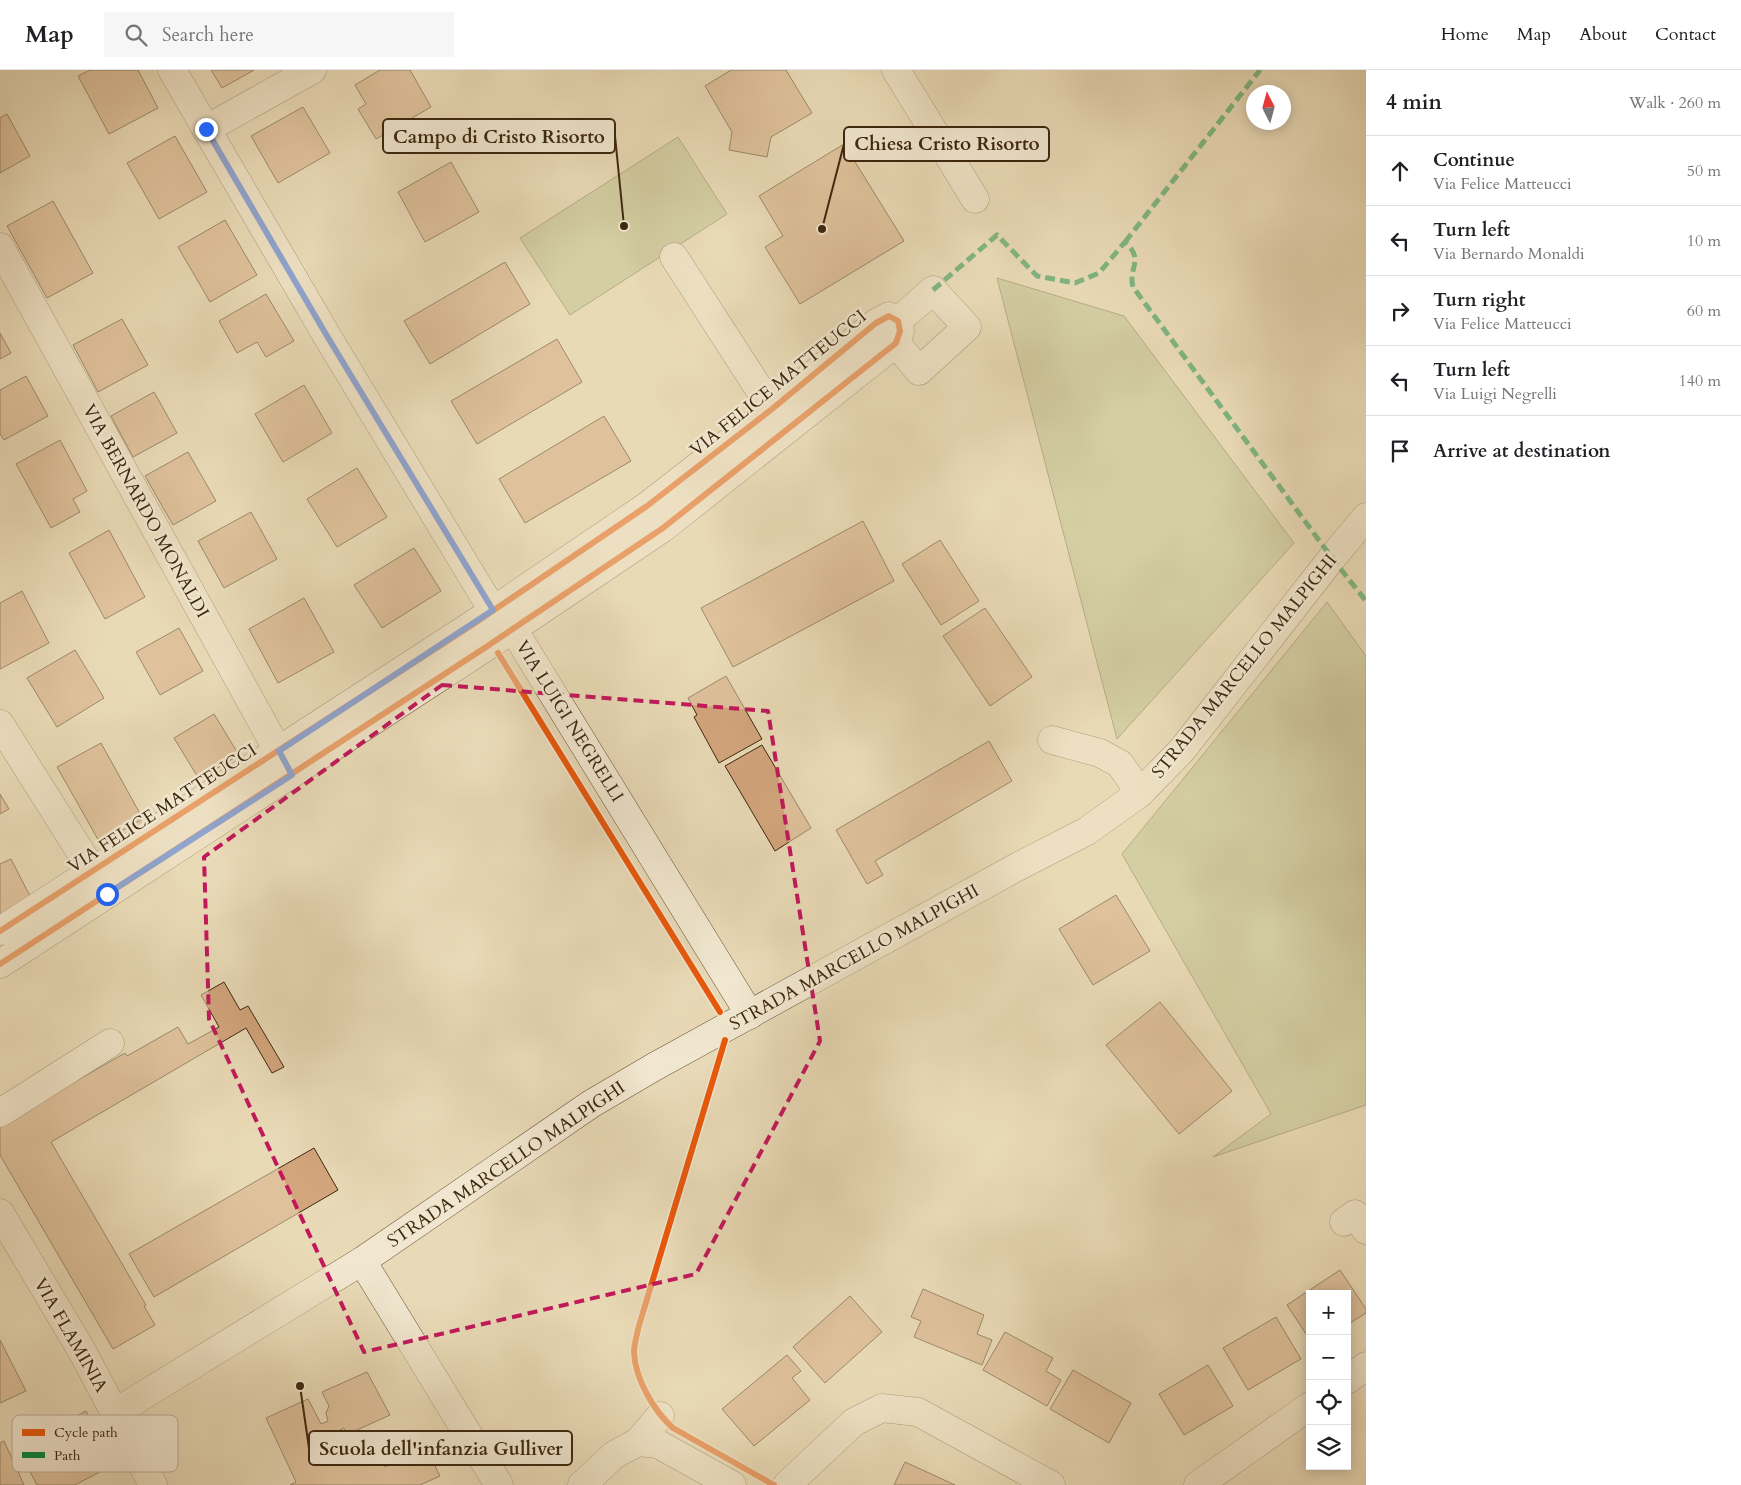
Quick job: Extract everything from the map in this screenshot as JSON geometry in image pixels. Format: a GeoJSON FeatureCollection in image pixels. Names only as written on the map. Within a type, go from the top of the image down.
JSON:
{"type":"FeatureCollection","features":[{"type":"Feature","properties":{"kind":"street","name":"VIA LUIGI NEGRELLI"},"geometry":{"type":"LineString","coordinates":[[172,70],[327,336],[493,610],[513,629],[750,1015]]}},
{"type":"Feature","properties":{"kind":"street"},"geometry":{"type":"LineString","coordinates":[[206,129],[312,70]]}},
{"type":"Feature","properties":{"kind":"street"},"geometry":{"type":"LineString","coordinates":[[896,70],[975,199]]}},
{"type":"Feature","properties":{"kind":"street","name":"VIA BERNARDO MONALDI"},"geometry":{"type":"LineString","coordinates":[[0,247],[292,775]]}},
{"type":"Feature","properties":{"kind":"street"},"geometry":{"type":"LineString","coordinates":[[674,257],[772,409]]}},
{"type":"Feature","properties":{"kind":"street","name":"VIA FELICE MATTEUCCI"},"geometry":{"type":"LineString","coordinates":[[0,931],[279,751],[647,506],[772,409],[890,329],[662,528],[292,775],[0,964]]}},
{"type":"Feature","properties":{"kind":"street","name":"STRADA MARCELLO MALPIGHI"},"geometry":{"type":"LineString","coordinates":[[116,1412],[362,1261],[592,1104],[654,1067],[1017,867],[1087,832],[1140,793],[1182,750],[1366,517]]}},
{"type":"Feature","properties":{"kind":"street"},"geometry":{"type":"LineString","coordinates":[[0,724],[107,894]]}},
{"type":"Feature","properties":{"kind":"street"},"geometry":{"type":"LineString","coordinates":[[1052,740],[1100,753],[1120,764],[1140,793]]}},
{"type":"Feature","properties":{"kind":"street"},"geometry":{"type":"LineString","coordinates":[[0,1113],[110,1043]]}},
{"type":"Feature","properties":{"kind":"street","name":"VIA FLAMINIA"},"geometry":{"type":"LineString","coordinates":[[0,1213],[118,1415]]}},
{"type":"Feature","properties":{"kind":"street"},"geometry":{"type":"LineString","coordinates":[[362,1261],[498,1485]]}},
{"type":"Feature","properties":{"kind":"street"},"geometry":{"type":"LineString","coordinates":[[1351,1377],[1366,1366]]}},
{"type":"Feature","properties":{"kind":"street"},"geometry":{"type":"LineString","coordinates":[[787,1485],[854,1422],[882,1408],[918,1412],[1051,1485]]}},
{"type":"Feature","properties":{"kind":"street"},"geometry":{"type":"LineString","coordinates":[[1198,1485],[1306,1409]]}},
{"type":"Feature","properties":{"kind":"street"},"geometry":{"type":"LineString","coordinates":[[582,1485],[614,1455],[638,1442],[660,1416]]}},
{"type":"Feature","properties":{"kind":"street"},"geometry":{"type":"LineString","coordinates":[[638,1442],[658,1444],[732,1485]]}},
{"type":"Feature","properties":{"kind":"street","name":"VIA FLAMINIA"},"geometry":{"type":"LineString","coordinates":[[146,1472],[153,1485]]}},
{"type":"Feature","properties":{"kind":"highlighted area"},"geometry":{"type":"Polygon","coordinates":[[[442,685],[768,711],[820,1041],[696,1274],[364,1352],[209,1019],[204,857],[442,685]]]}},
{"type":"Feature","properties":{"kind":"green space"},"geometry":{"type":"Polygon","coordinates":[[[678,137],[727,214],[570,315],[520,238],[678,137]]]}},
{"type":"Feature","properties":{"kind":"green space"},"geometry":{"type":"Polygon","coordinates":[[[997,278],[1124,316],[1294,543],[1117,739],[997,278]]]}},
{"type":"Feature","properties":{"kind":"green space"},"geometry":{"type":"Polygon","coordinates":[[[1327,602],[1366,656],[1366,1105],[1213,1157],[1271,1114],[1122,854],[1327,602]]]}},
{"type":"Feature","properties":{"kind":"building"},"geometry":{"type":"Polygon","coordinates":[[[90,70],[138,70],[158,108],[109,134],[78,76],[90,70]]]}},
{"type":"Feature","properties":{"kind":"building"},"geometry":{"type":"Polygon","coordinates":[[[211,70],[254,70],[222,88],[211,70]]]}},
{"type":"Feature","properties":{"kind":"building"},"geometry":{"type":"Polygon","coordinates":[[[380,70],[410,70],[431,107],[376,139],[358,109],[366,104],[355,85],[380,70]]]}},
{"type":"Feature","properties":{"kind":"building"},"geometry":{"type":"Polygon","coordinates":[[[731,70],[786,70],[812,113],[771,137],[767,157],[729,150],[732,132],[705,86],[731,70]]]}},
{"type":"Feature","properties":{"kind":"building"},"geometry":{"type":"Polygon","coordinates":[[[303,107],[330,153],[278,183],[251,136],[303,107]]]}},
{"type":"Feature","properties":{"kind":"building"},"geometry":{"type":"Polygon","coordinates":[[[7,114],[30,156],[0,173],[0,118],[7,114]]]}},
{"type":"Feature","properties":{"kind":"building"},"geometry":{"type":"Polygon","coordinates":[[[175,136],[207,192],[159,219],[127,163],[175,136]]]}},
{"type":"Feature","properties":{"kind":"building"},"geometry":{"type":"Polygon","coordinates":[[[844,144],[904,241],[800,304],[765,247],[783,236],[759,196],[844,144]]]}},
{"type":"Feature","properties":{"kind":"building"},"geometry":{"type":"Polygon","coordinates":[[[451,162],[479,212],[425,242],[398,192],[451,162]]]}},
{"type":"Feature","properties":{"kind":"building"},"geometry":{"type":"Polygon","coordinates":[[[53,201],[93,273],[47,298],[7,226],[53,201]]]}},
{"type":"Feature","properties":{"kind":"building"},"geometry":{"type":"Polygon","coordinates":[[[225,220],[257,275],[210,302],[178,247],[225,220]]]}},
{"type":"Feature","properties":{"kind":"building"},"geometry":{"type":"Polygon","coordinates":[[[505,262],[530,304],[430,364],[404,321],[505,262]]]}},
{"type":"Feature","properties":{"kind":"building"},"geometry":{"type":"Polygon","coordinates":[[[266,294],[294,341],[266,357],[257,342],[237,353],[219,321],[266,294]]]}},
{"type":"Feature","properties":{"kind":"building"},"geometry":{"type":"Polygon","coordinates":[[[122,319],[148,365],[98,392],[73,345],[122,319]]]}},
{"type":"Feature","properties":{"kind":"building"},"geometry":{"type":"Polygon","coordinates":[[[0,333],[11,353],[0,359],[0,333]]]}},
{"type":"Feature","properties":{"kind":"building"},"geometry":{"type":"Polygon","coordinates":[[[557,339],[582,382],[477,444],[451,401],[557,339]]]}},
{"type":"Feature","properties":{"kind":"building"},"geometry":{"type":"Polygon","coordinates":[[[26,376],[48,416],[4,440],[0,434],[0,390],[26,376]]]}},
{"type":"Feature","properties":{"kind":"building"},"geometry":{"type":"Polygon","coordinates":[[[304,385],[332,433],[283,462],[255,414],[304,385]]]}},
{"type":"Feature","properties":{"kind":"building"},"geometry":{"type":"Polygon","coordinates":[[[154,392],[177,433],[133,457],[111,416],[154,392]]]}},
{"type":"Feature","properties":{"kind":"building"},"geometry":{"type":"Polygon","coordinates":[[[604,416],[631,461],[525,523],[499,479],[604,416]]]}},
{"type":"Feature","properties":{"kind":"building"},"geometry":{"type":"Polygon","coordinates":[[[60,440],[87,491],[73,499],[80,512],[51,528],[16,464],[60,440]]]}},
{"type":"Feature","properties":{"kind":"building"},"geometry":{"type":"Polygon","coordinates":[[[188,452],[216,501],[173,525],[145,476],[188,452]]]}},
{"type":"Feature","properties":{"kind":"building"},"geometry":{"type":"Polygon","coordinates":[[[357,468],[387,517],[337,547],[307,499],[357,468]]]}},
{"type":"Feature","properties":{"kind":"building"},"geometry":{"type":"Polygon","coordinates":[[[251,512],[277,559],[224,588],[198,541],[251,512]]]}},
{"type":"Feature","properties":{"kind":"building"},"geometry":{"type":"Polygon","coordinates":[[[863,521],[894,581],[733,667],[701,608],[863,521]]]}},
{"type":"Feature","properties":{"kind":"building"},"geometry":{"type":"Polygon","coordinates":[[[109,530],[145,597],[105,619],[69,553],[109,530]]]}},
{"type":"Feature","properties":{"kind":"building"},"geometry":{"type":"Polygon","coordinates":[[[940,540],[979,601],[941,625],[902,564],[940,540]]]}},
{"type":"Feature","properties":{"kind":"building"},"geometry":{"type":"Polygon","coordinates":[[[414,548],[441,591],[382,628],[354,585],[414,548]]]}},
{"type":"Feature","properties":{"kind":"building"},"geometry":{"type":"Polygon","coordinates":[[[22,591],[49,643],[0,669],[0,603],[22,591]]]}},
{"type":"Feature","properties":{"kind":"building"},"geometry":{"type":"Polygon","coordinates":[[[304,598],[334,652],[278,683],[249,629],[304,598]]]}},
{"type":"Feature","properties":{"kind":"building"},"geometry":{"type":"Polygon","coordinates":[[[985,608],[1032,677],[990,706],[943,636],[985,608]]]}},
{"type":"Feature","properties":{"kind":"building"},"geometry":{"type":"Polygon","coordinates":[[[179,628],[203,671],[160,695],[136,652],[179,628]]]}},
{"type":"Feature","properties":{"kind":"building"},"geometry":{"type":"Polygon","coordinates":[[[75,650],[104,698],[57,727],[27,678],[75,650]]]}},
{"type":"Feature","properties":{"kind":"building"},"geometry":{"type":"Polygon","coordinates":[[[726,676],[762,739],[719,763],[694,717],[697,715],[688,698],[726,676]]]}},
{"type":"Feature","properties":{"kind":"building"},"geometry":{"type":"Polygon","coordinates":[[[214,714],[239,755],[199,779],[174,738],[214,714]]]}},
{"type":"Feature","properties":{"kind":"building"},"geometry":{"type":"Polygon","coordinates":[[[989,741],[1012,781],[875,861],[883,875],[867,884],[836,830],[989,741]]]}},
{"type":"Feature","properties":{"kind":"building"},"geometry":{"type":"Polygon","coordinates":[[[101,743],[143,819],[100,843],[57,767],[101,743]]]}},
{"type":"Feature","properties":{"kind":"building"},"geometry":{"type":"Polygon","coordinates":[[[762,745],[811,828],[775,851],[725,766],[762,745]]]}},
{"type":"Feature","properties":{"kind":"building"},"geometry":{"type":"Polygon","coordinates":[[[0,794],[9,809],[0,814],[0,794]]]}},
{"type":"Feature","properties":{"kind":"building"},"geometry":{"type":"Polygon","coordinates":[[[11,859],[32,900],[0,917],[0,864],[11,859]]]}},
{"type":"Feature","properties":{"kind":"building"},"geometry":{"type":"Polygon","coordinates":[[[1116,895],[1150,951],[1093,985],[1059,929],[1116,895]]]}},
{"type":"Feature","properties":{"kind":"building"},"geometry":{"type":"Polygon","coordinates":[[[224,982],[240,1010],[248,1006],[284,1067],[272,1073],[246,1028],[51,1142],[146,1305],[144,1306],[155,1325],[113,1349],[0,1155],[0,1125],[125,1053],[127,1056],[178,1027],[188,1044],[219,1027],[201,995],[224,982]]]}},
{"type":"Feature","properties":{"kind":"building"},"geometry":{"type":"Polygon","coordinates":[[[1160,1002],[1232,1091],[1179,1134],[1106,1045],[1160,1002]]]}},
{"type":"Feature","properties":{"kind":"building"},"geometry":{"type":"Polygon","coordinates":[[[314,1148],[338,1190],[154,1297],[129,1254],[314,1148]]]}},
{"type":"Feature","properties":{"kind":"building"},"geometry":{"type":"Polygon","coordinates":[[[1340,1270],[1366,1309],[1366,1313],[1351,1322],[1351,1290],[1310,1290],[1340,1270]]]}},
{"type":"Feature","properties":{"kind":"building"},"geometry":{"type":"Polygon","coordinates":[[[923,1289],[984,1315],[977,1334],[992,1340],[982,1365],[914,1337],[921,1321],[911,1317],[923,1289]]]}},
{"type":"Feature","properties":{"kind":"building"},"geometry":{"type":"Polygon","coordinates":[[[1306,1292],[1306,1334],[1287,1305],[1306,1292]]]}},
{"type":"Feature","properties":{"kind":"building"},"geometry":{"type":"Polygon","coordinates":[[[850,1296],[882,1332],[825,1383],[793,1347],[850,1296]]]}},
{"type":"Feature","properties":{"kind":"building"},"geometry":{"type":"Polygon","coordinates":[[[1276,1317],[1301,1359],[1248,1390],[1223,1348],[1276,1317]]]}},
{"type":"Feature","properties":{"kind":"building"},"geometry":{"type":"Polygon","coordinates":[[[1005,1332],[1053,1358],[1046,1371],[1061,1380],[1047,1406],[983,1370],[1005,1332]]]}},
{"type":"Feature","properties":{"kind":"building"},"geometry":{"type":"Polygon","coordinates":[[[0,1340],[26,1391],[0,1403],[0,1340]]]}},
{"type":"Feature","properties":{"kind":"building"},"geometry":{"type":"Polygon","coordinates":[[[787,1355],[801,1371],[792,1378],[810,1400],[754,1446],[722,1409],[787,1355]]]}},
{"type":"Feature","properties":{"kind":"building"},"geometry":{"type":"Polygon","coordinates":[[[1208,1365],[1233,1406],[1184,1435],[1159,1394],[1208,1365]]]}},
{"type":"Feature","properties":{"kind":"building"},"geometry":{"type":"Polygon","coordinates":[[[1073,1370],[1131,1403],[1109,1443],[1050,1409],[1073,1370]]]}},
{"type":"Feature","properties":{"kind":"building"},"geometry":{"type":"Polygon","coordinates":[[[367,1372],[390,1415],[346,1435],[344,1428],[340,1430],[340,1442],[336,1447],[336,1459],[374,1442],[385,1467],[426,1448],[440,1476],[420,1485],[290,1485],[296,1482],[266,1418],[308,1399],[321,1424],[328,1421],[326,1413],[329,1406],[322,1392],[367,1372]]]}},
{"type":"Feature","properties":{"kind":"building"},"geometry":{"type":"Polygon","coordinates":[[[86,1411],[88,1415],[78,1415],[86,1411]]]}},
{"type":"Feature","properties":{"kind":"building"},"geometry":{"type":"Polygon","coordinates":[[[4,1441],[12,1459],[12,1472],[18,1472],[24,1485],[0,1485],[0,1443],[4,1441]]]}},
{"type":"Feature","properties":{"kind":"building"},"geometry":{"type":"Polygon","coordinates":[[[905,1462],[955,1485],[894,1485],[905,1462]]]}},
{"type":"Feature","properties":{"kind":"building"},"geometry":{"type":"Polygon","coordinates":[[[30,1472],[100,1472],[75,1485],[37,1485],[30,1472]]]}},
{"type":"Feature","properties":{"kind":"marked path"},"geometry":{"type":"LineString","coordinates":[[1125,242],[1260,70]]}},
{"type":"Feature","properties":{"kind":"marked path"},"geometry":{"type":"LineString","coordinates":[[933,290],[997,235],[1037,276],[1075,283],[1099,273],[1125,242],[1134,254],[1135,259],[1132,274],[1133,287],[1332,558],[1366,601]]}},
{"type":"Feature","properties":{"kind":"cycle path"},"geometry":{"type":"LineString","coordinates":[[0,931],[472,625],[647,506],[772,409],[876,323],[889,316],[898,321],[900,331],[896,343],[663,528],[486,647],[0,964]]}},
{"type":"Feature","properties":{"kind":"cycle path"},"geometry":{"type":"LineString","coordinates":[[498,653],[720,1012]]}},
{"type":"Feature","properties":{"kind":"cycle path"},"geometry":{"type":"LineString","coordinates":[[725,1040],[638,1329],[634,1346],[635,1362],[647,1394],[659,1413],[673,1428],[774,1485]]}},
{"type":"Feature","properties":{"kind":"place","name":"Campo di Cristo Risorto"},"geometry":{"type":"Point","coordinates":[624,226]}},
{"type":"Feature","properties":{"kind":"place","name":"Chiesa Cristo Risorto"},"geometry":{"type":"Point","coordinates":[822,229]}},
{"type":"Feature","properties":{"kind":"place","name":"Scuola dell'infanzia Gulliver"},"geometry":{"type":"Point","coordinates":[300,1386]}},
{"type":"Feature","properties":{"kind":"route"},"geometry":{"type":"LineString","coordinates":[[107,894],[292,775],[279,751],[493,610],[327,336],[206,129]]}}]}
